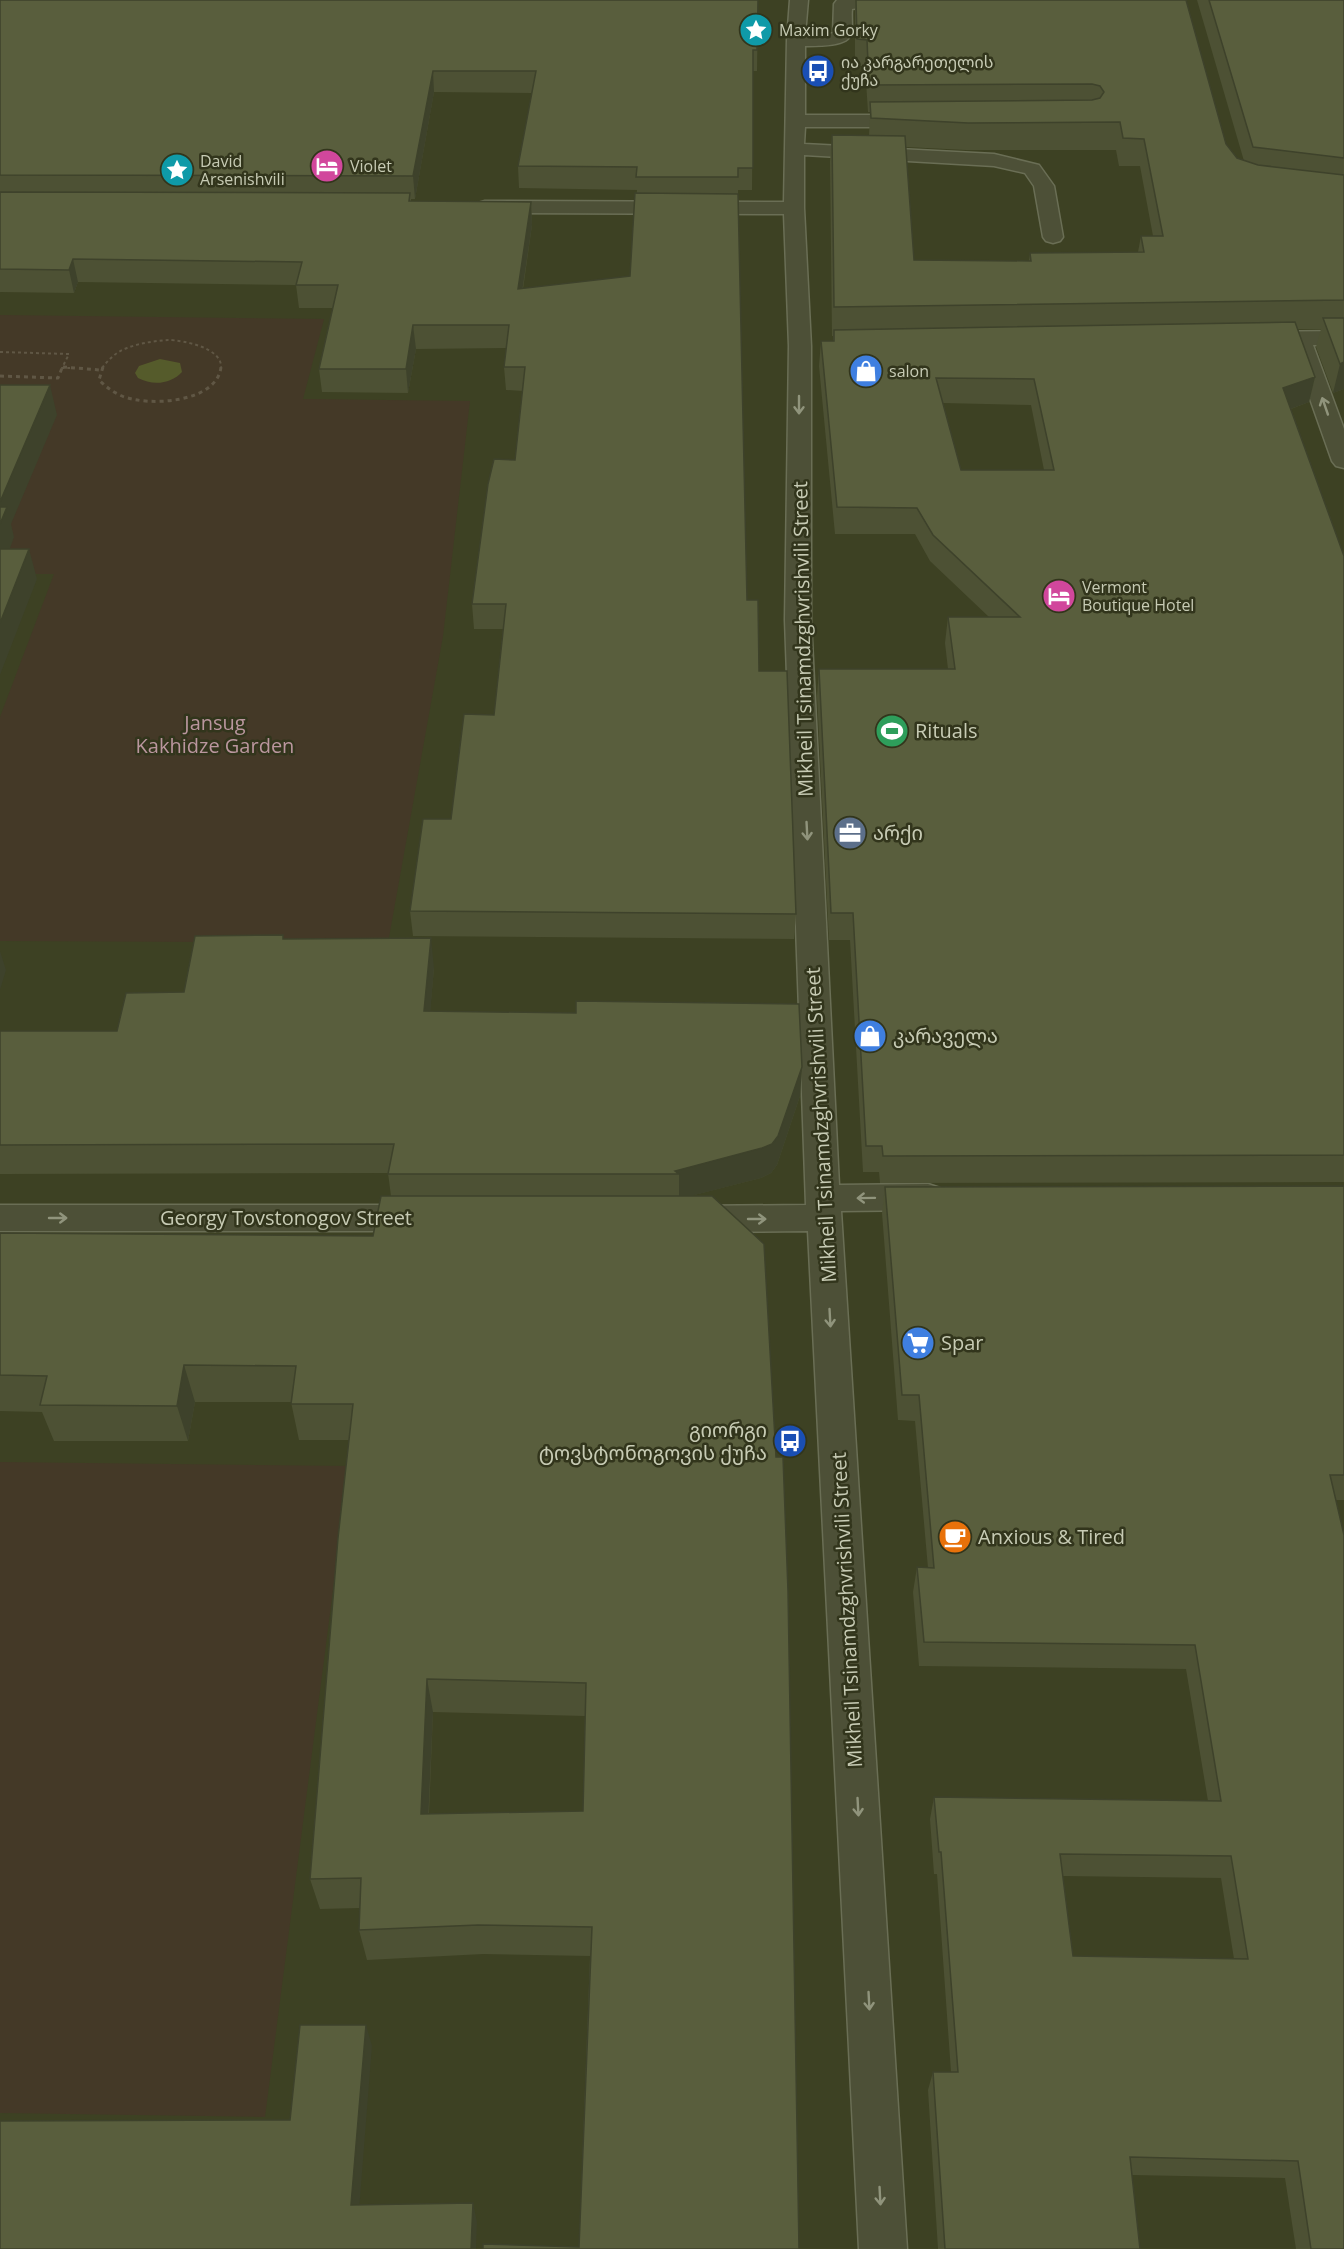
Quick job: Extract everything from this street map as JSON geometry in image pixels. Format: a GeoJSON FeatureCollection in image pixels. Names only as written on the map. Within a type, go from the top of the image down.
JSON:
{"type":"FeatureCollection","features":[{"type":"Feature","properties":{"kind":"street","name":"Mikheil Tsinamdzghvrishvili Street"},"geometry":{"type":"LineString","coordinates":[[799,0],[796,40],[794,208],[812,346],[798,620],[824,1208],[883,2249]]}},
{"type":"Feature","properties":{"kind":"street"},"geometry":{"type":"LineString","coordinates":[[796,40],[825,41],[842,36],[843,4],[852,4]]}},
{"type":"Feature","properties":{"kind":"street"},"geometry":{"type":"LineString","coordinates":[[796,121],[932,121]]}},
{"type":"Feature","properties":{"kind":"street"},"geometry":{"type":"LineString","coordinates":[[795,149],[994,160],[1032,169],[1044,186],[1053,237]]}},
{"type":"Feature","properties":{"kind":"street"},"geometry":{"type":"LineString","coordinates":[[466,207],[794,208]]}},
{"type":"Feature","properties":{"kind":"street"},"geometry":{"type":"LineString","coordinates":[[1299,338],[1344,462]]}},
{"type":"Feature","properties":{"kind":"street"},"geometry":{"type":"LineString","coordinates":[[1239,339],[1344,338]]}},
{"type":"Feature","properties":{"kind":"street"},"geometry":{"type":"LineString","coordinates":[[664,1219],[954,1197]]}},
{"type":"Feature","properties":{"kind":"street","name":"Georgy Tovstonogov Street"},"geometry":{"type":"LineString","coordinates":[[0,1218],[451,1218]]}},
{"type":"Feature","properties":{"kind":"path"},"geometry":{"type":"LineString","coordinates":[[171,340],[204,347],[215,354],[220,363],[220,372],[213,382],[199,392],[159,402],[120,397],[106,390],[99,380],[100,370],[107,360],[119,352],[152,342],[171,340]]}},
{"type":"Feature","properties":{"kind":"path"},"geometry":{"type":"LineString","coordinates":[[0,352],[69,354],[58,378],[0,376]]}},
{"type":"Feature","properties":{"kind":"path"},"geometry":{"type":"LineString","coordinates":[[62,368],[100,370]]}},
{"type":"Feature","properties":{"kind":"green space","name":"Jansug Kakhidze Garden"},"geometry":{"type":"Polygon","coordinates":[[[0,315],[324,319],[303,399],[470,401],[443,636],[388,943],[0,941],[0,717],[54,574],[0,574],[0,315]]]}},
{"type":"Feature","properties":{"kind":"green space"},"geometry":{"type":"Polygon","coordinates":[[[0,1462],[349,1466],[265,2117],[0,2113],[0,1462]]]}},
{"type":"Feature","properties":{"kind":"shaded area"},"geometry":{"type":"Polygon","coordinates":[[[160,359],[180,363],[182,372],[173,379],[156,383],[138,378],[135,373],[139,366],[160,359]]]}},
{"type":"Feature","properties":{"kind":"building"},"geometry":{"type":"Polygon","coordinates":[[[0,0],[758,0],[757,50],[753,50],[753,168],[738,168],[738,177],[636,177],[637,167],[518,166],[536,71],[433,71],[413,176],[0,175],[0,0]]]}},
{"type":"Feature","properties":{"kind":"building"},"geometry":{"type":"Polygon","coordinates":[[[856,0],[1186,0],[1226,144],[1237,158],[1258,165],[1344,175],[1344,300],[834,307],[832,135],[905,136],[914,260],[1031,261],[1030,253],[1144,252],[1141,236],[1163,236],[1144,139],[1123,138],[1120,122],[968,123],[871,118],[870,102],[1092,100],[1100,98],[1104,92],[1100,86],[1092,84],[869,85],[867,40],[857,39],[856,0]]]}},
{"type":"Feature","properties":{"kind":"building"},"geometry":{"type":"Polygon","coordinates":[[[1209,0],[1344,0],[1344,158],[1253,147],[1209,0]]]}},
{"type":"Feature","properties":{"kind":"building"},"geometry":{"type":"Polygon","coordinates":[[[0,192],[410,193],[409,201],[531,202],[518,289],[630,276],[635,193],[738,194],[747,600],[758,600],[759,671],[787,671],[796,914],[410,911],[423,819],[451,819],[464,714],[494,715],[506,604],[472,604],[488,484],[494,459],[515,460],[525,367],[504,367],[509,325],[413,325],[406,369],[319,369],[338,285],[296,285],[302,262],[73,259],[69,270],[0,269],[0,192]]]}},
{"type":"Feature","properties":{"kind":"building"},"geometry":{"type":"Polygon","coordinates":[[[1323,318],[1344,318],[1344,362],[1340,364],[1323,318]]]}},
{"type":"Feature","properties":{"kind":"building"},"geometry":{"type":"Polygon","coordinates":[[[1295,322],[1315,377],[1283,388],[1344,556],[1344,1155],[883,1156],[882,1146],[866,1146],[853,913],[831,913],[819,669],[955,669],[948,617],[1020,617],[933,535],[917,508],[837,507],[821,341],[834,341],[834,330],[1295,322]],[[936,378],[961,470],[1054,470],[1034,379],[936,378]]]}},
{"type":"Feature","properties":{"kind":"building"},"geometry":{"type":"Polygon","coordinates":[[[0,385],[50,385],[0,502],[0,385]]]}},
{"type":"Feature","properties":{"kind":"building"},"geometry":{"type":"Polygon","coordinates":[[[0,507],[7,507],[0,524],[0,507]]]}},
{"type":"Feature","properties":{"kind":"building"},"geometry":{"type":"Polygon","coordinates":[[[0,549],[29,549],[0,623],[0,549]]]}},
{"type":"Feature","properties":{"kind":"building"},"geometry":{"type":"Polygon","coordinates":[[[283,935],[283,939],[431,938],[424,1011],[576,1013],[576,1001],[799,1004],[802,1067],[778,1136],[772,1144],[675,1171],[679,1174],[388,1174],[394,1144],[0,1145],[0,1031],[117,1031],[126,993],[184,992],[195,936],[283,935]]]}},
{"type":"Feature","properties":{"kind":"building"},"geometry":{"type":"Polygon","coordinates":[[[1344,1186],[1344,1475],[1330,1475],[1344,1535],[1344,2249],[1311,2249],[1298,2161],[1130,2157],[1140,2249],[945,2249],[933,2072],[958,2072],[941,1852],[939,1852],[934,1797],[1221,1801],[1195,1645],[924,1642],[917,1567],[934,1568],[919,1395],[902,1395],[885,1187],[1344,1186]],[[1060,1854],[1073,1956],[1248,1959],[1231,1856],[1060,1854]]]}},
{"type":"Feature","properties":{"kind":"building"},"geometry":{"type":"Polygon","coordinates":[[[381,1196],[712,1196],[764,1244],[776,1457],[783,1457],[788,1591],[799,2249],[483,2249],[483,2244],[579,2247],[592,1927],[478,1925],[359,1930],[361,1878],[310,1879],[338,1538],[353,1404],[291,1404],[296,1366],[184,1365],[177,1406],[40,1405],[47,1376],[0,1375],[0,1233],[373,1236],[381,1196]],[[427,1679],[421,1814],[583,1811],[586,1683],[427,1679]]]}},
{"type":"Feature","properties":{"kind":"building"},"geometry":{"type":"Polygon","coordinates":[[[300,2025],[366,2025],[351,2205],[473,2203],[471,2249],[0,2249],[0,2121],[290,2120],[300,2025]]]}},
{"type":"Feature","properties":{"kind":"place","name":"Maxim Gorky"},"geometry":{"type":"Point","coordinates":[756,30]}},
{"type":"Feature","properties":{"kind":"place","name":"ია კარგარეთელის ქუჩა"},"geometry":{"type":"Point","coordinates":[818,71]}},
{"type":"Feature","properties":{"kind":"place","name":"Violet"},"geometry":{"type":"Point","coordinates":[327,166]}},
{"type":"Feature","properties":{"kind":"place","name":"David Arsenishvili"},"geometry":{"type":"Point","coordinates":[177,170]}},
{"type":"Feature","properties":{"kind":"place","name":"salon"},"geometry":{"type":"Point","coordinates":[866,371]}},
{"type":"Feature","properties":{"kind":"place","name":"Vermont Boutique Hotel"},"geometry":{"type":"Point","coordinates":[1059,596]}},
{"type":"Feature","properties":{"kind":"place","name":"Rituals"},"geometry":{"type":"Point","coordinates":[892,731]}},
{"type":"Feature","properties":{"kind":"place","name":"არქი"},"geometry":{"type":"Point","coordinates":[850,833]}},
{"type":"Feature","properties":{"kind":"place","name":"კარაველა"},"geometry":{"type":"Point","coordinates":[870,1036]}},
{"type":"Feature","properties":{"kind":"place","name":"Spar"},"geometry":{"type":"Point","coordinates":[918,1343]}},
{"type":"Feature","properties":{"kind":"place","name":"გიორგი ტოვსტონოგოვის ქუჩა"},"geometry":{"type":"Point","coordinates":[790,1441]}},
{"type":"Feature","properties":{"kind":"place","name":"Anxious & Tired"},"geometry":{"type":"Point","coordinates":[955,1537]}}]}
